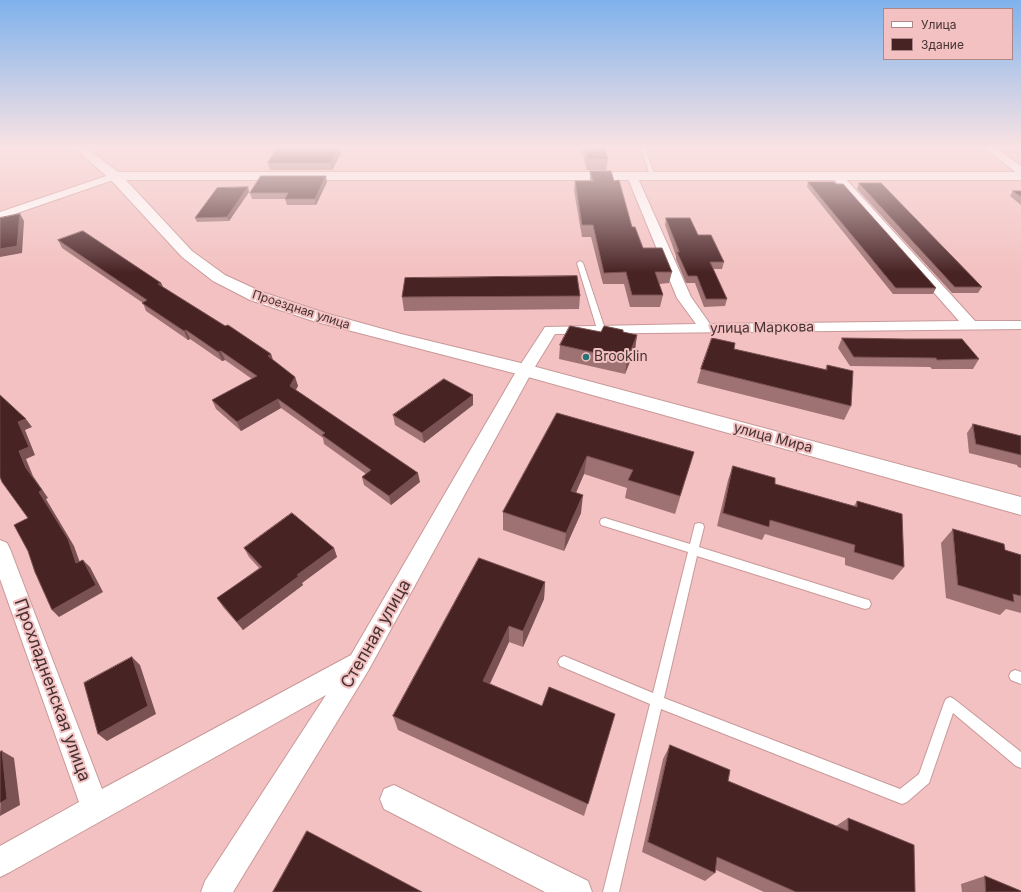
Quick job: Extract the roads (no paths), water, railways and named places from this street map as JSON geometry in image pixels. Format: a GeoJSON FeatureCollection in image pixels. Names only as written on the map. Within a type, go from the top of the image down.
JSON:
{"type":"FeatureCollection","features":[{"type":"Feature","properties":{"kind":"street"},"geometry":{"type":"LineString","coordinates":[[0,216],[75,190]]}},
{"type":"Feature","properties":{"kind":"street","name":"Проездная улица"},"geometry":{"type":"LineString","coordinates":[[127,190],[187,254],[219,278],[256,296],[319,317],[525,370]]}},
{"type":"Feature","properties":{"kind":"street"},"geometry":{"type":"LineString","coordinates":[[638,190],[684,298],[706,328]]}},
{"type":"Feature","properties":{"kind":"street"},"geometry":{"type":"LineString","coordinates":[[849,190],[971,326]]}},
{"type":"Feature","properties":{"kind":"street","name":"улица Маркова"},"geometry":{"type":"LineString","coordinates":[[525,370],[550,330],[1021,325]]}},
{"type":"Feature","properties":{"kind":"street","name":"улица Мира"},"geometry":{"type":"LineString","coordinates":[[525,370],[1021,506]]}},
{"type":"Feature","properties":{"kind":"street","name":"Степная улица"},"geometry":{"type":"LineString","coordinates":[[216,892],[360,663],[525,370]]}},
{"type":"Feature","properties":{"kind":"street","name":"Прохладненская улица"},"geometry":{"type":"LineString","coordinates":[[0,549],[95,808]]}},
{"type":"Feature","properties":{"kind":"street"},"geometry":{"type":"LineString","coordinates":[[0,862],[95,808],[360,663]]}},
{"type":"Feature","properties":{"kind":"street"},"geometry":{"type":"LineString","coordinates":[[394,798],[577,892]]}},
{"type":"Feature","properties":{"kind":"lane"},"geometry":{"type":"LineString","coordinates":[[580,263],[600,329]]}},
{"type":"Feature","properties":{"kind":"lane"},"geometry":{"type":"LineString","coordinates":[[605,522],[865,604]]}},
{"type":"Feature","properties":{"kind":"lane"},"geometry":{"type":"LineString","coordinates":[[611,892],[699,527]]}},
{"type":"Feature","properties":{"kind":"lane"},"geometry":{"type":"LineString","coordinates":[[564,662],[657,701],[902,797],[924,778],[950,703],[1021,761]]}},
{"type":"Feature","properties":{"kind":"place","name":"Brooklin"},"geometry":{"type":"Point","coordinates":[586,357]}}]}
